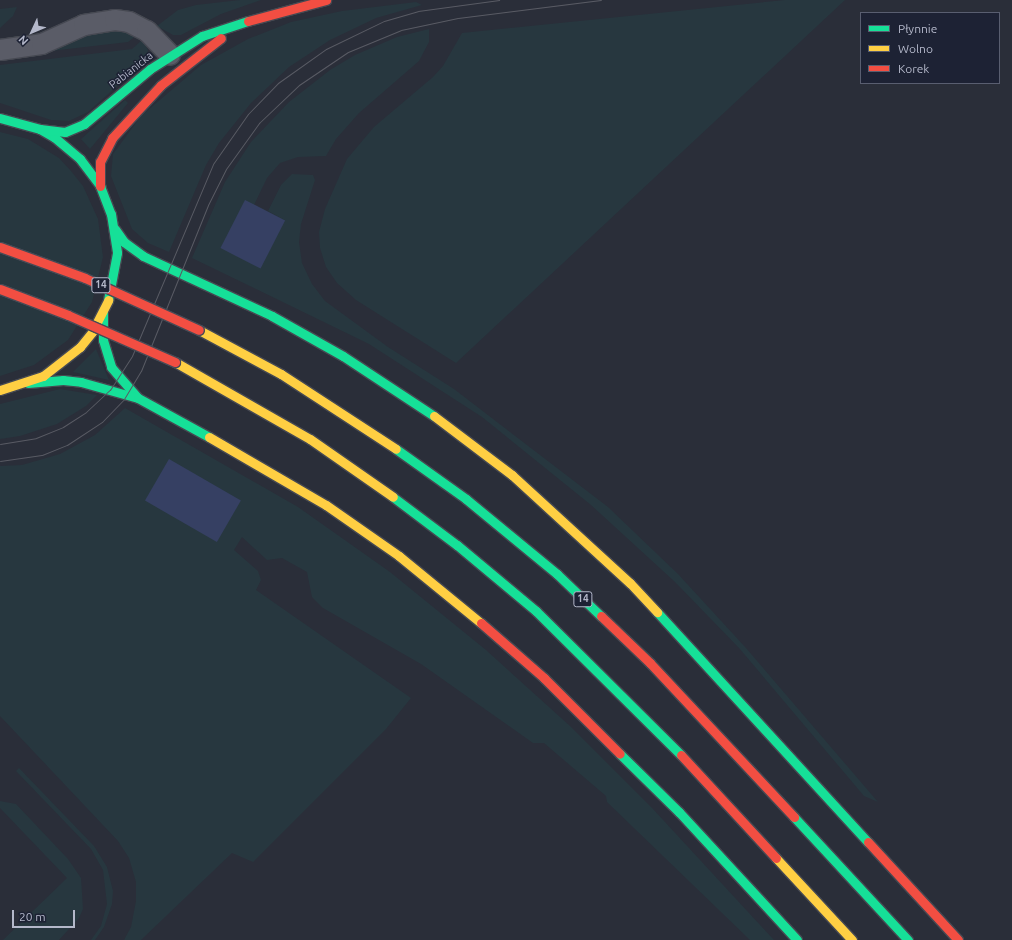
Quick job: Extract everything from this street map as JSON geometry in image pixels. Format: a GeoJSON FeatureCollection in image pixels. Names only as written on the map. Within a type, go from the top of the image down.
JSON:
{"type":"FeatureCollection","features":[{"type":"Feature","properties":{"kind":"main road","name":"Pabianicka"},"geometry":{"type":"LineString","coordinates":[[40,129],[65,132],[80,126],[170,55],[202,36],[278,11],[326,0]]}},
{"type":"Feature","properties":{"kind":"main road","name":"Pabianicka"},"geometry":{"type":"LineString","coordinates":[[100,186],[100,162],[104,152],[131,115],[182,67],[240,24]]}},
{"type":"Feature","properties":{"kind":"main road"},"geometry":{"type":"LineString","coordinates":[[0,118],[40,129],[54,137],[80,159],[100,186],[115,229],[117,253],[115,277],[103,312],[80,347],[63,363],[28,383]]}},
{"type":"Feature","properties":{"kind":"main road"},"geometry":{"type":"LineString","coordinates":[[115,229],[124,242],[143,256],[250,305],[343,356],[435,416],[517,479],[630,583],[958,940]]}},
{"type":"Feature","properties":{"kind":"main road","name":"14"},"geometry":{"type":"LineString","coordinates":[[0,247],[85,278],[199,330],[281,374],[367,428],[466,499],[557,574],[655,669],[908,940]]}},
{"type":"Feature","properties":{"kind":"main road"},"geometry":{"type":"LineString","coordinates":[[0,289],[68,314],[174,362],[303,435],[378,485],[457,545],[536,611],[671,744],[852,940]]}},
{"type":"Feature","properties":{"kind":"main road"},"geometry":{"type":"LineString","coordinates":[[103,312],[103,340],[111,367],[119,379],[138,398]]}},
{"type":"Feature","properties":{"kind":"main road"},"geometry":{"type":"LineString","coordinates":[[0,390],[28,383],[63,380],[81,382],[138,398],[228,446],[326,505],[399,556],[468,611],[544,678],[618,750],[797,940]]}},
{"type":"Feature","properties":{"kind":"street"},"geometry":{"type":"LineString","coordinates":[[0,50],[42,44],[84,25],[115,20],[129,22],[146,31],[170,55]]}},
{"type":"Feature","properties":{"kind":"shaded area"},"geometry":{"type":"Polygon","coordinates":[[[240,0],[261,0],[221,14],[181,35],[173,35],[157,26],[178,10],[196,5],[240,0]]]}},
{"type":"Feature","properties":{"kind":"shaded area"},"geometry":{"type":"Polygon","coordinates":[[[785,0],[845,0],[456,363],[356,300],[337,283],[326,267],[320,248],[319,232],[325,209],[347,159],[374,127],[433,77],[443,66],[462,33],[785,0]]]}},
{"type":"Feature","properties":{"kind":"shaded area"},"geometry":{"type":"Polygon","coordinates":[[[416,2],[422,5],[376,18],[330,40],[289,67],[251,103],[219,143],[206,165],[169,252],[148,243],[132,229],[111,176],[113,154],[141,116],[201,65],[248,39],[291,22],[342,11],[416,2]]]}},
{"type":"Feature","properties":{"kind":"shaded area"},"geometry":{"type":"Polygon","coordinates":[[[17,7],[13,16],[0,28],[0,9],[17,7]]]}},
{"type":"Feature","properties":{"kind":"shaded area"},"geometry":{"type":"Polygon","coordinates":[[[113,28],[137,35],[128,42],[42,52],[74,37],[113,28]]]}},
{"type":"Feature","properties":{"kind":"shaded area"},"geometry":{"type":"Polygon","coordinates":[[[429,29],[429,42],[419,61],[359,113],[336,139],[326,156],[298,157],[280,163],[267,178],[254,205],[285,220],[268,211],[281,185],[292,174],[313,175],[315,180],[301,224],[299,242],[302,263],[312,284],[325,301],[388,347],[454,389],[608,507],[678,574],[746,648],[878,802],[864,796],[739,648],[675,582],[591,505],[482,417],[369,344],[192,258],[225,182],[251,142],[289,102],[330,70],[355,55],[397,37],[429,29]]]}},
{"type":"Feature","properties":{"kind":"shaded area"},"geometry":{"type":"Polygon","coordinates":[[[142,40],[148,50],[145,61],[88,112],[69,121],[51,120],[0,103],[0,65],[132,49],[142,40]]]}},
{"type":"Feature","properties":{"kind":"shaded area"},"geometry":{"type":"Polygon","coordinates":[[[125,100],[128,103],[90,149],[81,139],[125,100]]]}},
{"type":"Feature","properties":{"kind":"shaded area"},"geometry":{"type":"Polygon","coordinates":[[[0,132],[28,139],[59,158],[71,171],[83,186],[98,219],[103,257],[92,302],[68,340],[34,365],[0,376],[0,132]]]}},
{"type":"Feature","properties":{"kind":"shaded area"},"geometry":{"type":"Polygon","coordinates":[[[96,349],[109,380],[73,372],[96,349]]]}},
{"type":"Feature","properties":{"kind":"shaded area"},"geometry":{"type":"Polygon","coordinates":[[[60,389],[97,395],[86,406],[57,424],[20,436],[0,439],[0,404],[60,389]]]}},
{"type":"Feature","properties":{"kind":"shaded area"},"geometry":{"type":"Polygon","coordinates":[[[125,408],[298,507],[390,572],[486,650],[570,726],[653,809],[774,940],[750,940],[607,802],[606,796],[544,743],[533,743],[421,664],[323,608],[312,597],[307,572],[282,558],[267,560],[242,537],[234,550],[258,571],[261,580],[256,590],[411,698],[386,729],[253,862],[232,853],[141,940],[124,940],[131,927],[136,901],[136,882],[129,858],[118,841],[0,716],[0,466],[22,465],[60,454],[95,435],[125,408]]]}},
{"type":"Feature","properties":{"kind":"shaded area"},"geometry":{"type":"Polygon","coordinates":[[[19,768],[94,846],[107,867],[113,891],[112,904],[104,927],[95,940],[91,940],[101,926],[107,904],[103,870],[91,849],[16,771],[19,768]]]}},
{"type":"Feature","properties":{"kind":"shaded area"},"geometry":{"type":"Polygon","coordinates":[[[0,801],[16,804],[68,859],[81,878],[83,909],[79,918],[59,940],[3,940],[67,878],[0,808],[0,801]]]}},
{"type":"Feature","properties":{"kind":"water"},"geometry":{"type":"Polygon","coordinates":[[[245,200],[285,220],[261,269],[220,248],[245,200]]]}},
{"type":"Feature","properties":{"kind":"water"},"geometry":{"type":"Polygon","coordinates":[[[169,459],[241,500],[217,542],[145,501],[169,459]]]}},
{"type":"Feature","properties":{"kind":"tram line"},"geometry":{"type":"LineString","coordinates":[[0,444],[36,438],[63,427],[86,412],[110,390],[132,356],[213,164],[248,114],[278,83],[326,49],[384,21],[418,11],[499,0]]}},
{"type":"Feature","properties":{"kind":"tram line"},"geometry":{"type":"LineString","coordinates":[[0,461],[42,455],[67,445],[102,422],[124,399],[141,371],[208,205],[226,169],[259,123],[299,85],[348,52],[401,30],[458,18],[601,0]]}},
{"type":"Feature","properties":{"kind":"traffic: fast"},"geometry":{"type":"LineString","coordinates":[[40,129],[65,132],[84,124],[150,69],[202,36],[248,21]]}},
{"type":"Feature","properties":{"kind":"traffic: fast"},"geometry":{"type":"LineString","coordinates":[[0,118],[40,129],[54,137],[80,159],[100,186],[111,214],[117,253],[108,300]]}},
{"type":"Feature","properties":{"kind":"traffic: fast"},"geometry":{"type":"LineString","coordinates":[[115,229],[124,242],[143,256],[272,316],[343,356],[434,416]]}},
{"type":"Feature","properties":{"kind":"traffic: fast"},"geometry":{"type":"LineString","coordinates":[[103,312],[103,340],[111,367],[137,397]]}},
{"type":"Feature","properties":{"kind":"traffic: fast"},"geometry":{"type":"LineString","coordinates":[[28,383],[63,380],[81,382],[138,398],[209,437]]}},
{"type":"Feature","properties":{"kind":"traffic: fast"},"geometry":{"type":"LineString","coordinates":[[396,449],[466,499],[557,574],[601,616]]}},
{"type":"Feature","properties":{"kind":"traffic: fast"},"geometry":{"type":"LineString","coordinates":[[393,497],[457,545],[536,611],[681,755]]}},
{"type":"Feature","properties":{"kind":"traffic: fast"},"geometry":{"type":"LineString","coordinates":[[657,612],[868,842]]}},
{"type":"Feature","properties":{"kind":"traffic: fast"},"geometry":{"type":"LineString","coordinates":[[620,754],[679,812],[797,940]]}},
{"type":"Feature","properties":{"kind":"traffic: fast"},"geometry":{"type":"LineString","coordinates":[[794,817],[908,940]]}},
{"type":"Feature","properties":{"kind":"traffic: slow"},"geometry":{"type":"LineString","coordinates":[[0,390],[43,376],[80,347],[92,332],[108,300]]}},
{"type":"Feature","properties":{"kind":"traffic: slow"},"geometry":{"type":"LineString","coordinates":[[199,330],[281,374],[396,449]]}},
{"type":"Feature","properties":{"kind":"traffic: slow"},"geometry":{"type":"LineString","coordinates":[[175,362],[310,439],[393,497]]}},
{"type":"Feature","properties":{"kind":"traffic: slow"},"geometry":{"type":"LineString","coordinates":[[434,416],[512,475],[630,583],[657,612]]}},
{"type":"Feature","properties":{"kind":"traffic: slow"},"geometry":{"type":"LineString","coordinates":[[209,437],[326,505],[399,556],[481,623]]}},
{"type":"Feature","properties":{"kind":"traffic: slow"},"geometry":{"type":"LineString","coordinates":[[776,858],[852,940]]}},
{"type":"Feature","properties":{"kind":"traffic: jam"},"geometry":{"type":"LineString","coordinates":[[248,21],[326,0]]}},
{"type":"Feature","properties":{"kind":"traffic: jam"},"geometry":{"type":"LineString","coordinates":[[100,186],[100,162],[112,138],[161,85],[221,38]]}},
{"type":"Feature","properties":{"kind":"traffic: jam"},"geometry":{"type":"LineString","coordinates":[[0,247],[85,278],[199,330]]}},
{"type":"Feature","properties":{"kind":"traffic: jam"},"geometry":{"type":"LineString","coordinates":[[0,289],[68,315],[175,362]]}},
{"type":"Feature","properties":{"kind":"traffic: jam"},"geometry":{"type":"LineString","coordinates":[[601,616],[650,663],[794,817]]}},
{"type":"Feature","properties":{"kind":"traffic: jam"},"geometry":{"type":"LineString","coordinates":[[481,623],[544,678],[620,754]]}},
{"type":"Feature","properties":{"kind":"traffic: jam"},"geometry":{"type":"LineString","coordinates":[[681,755],[776,858]]}},
{"type":"Feature","properties":{"kind":"traffic: jam"},"geometry":{"type":"LineString","coordinates":[[868,842],[958,940]]}}]}
